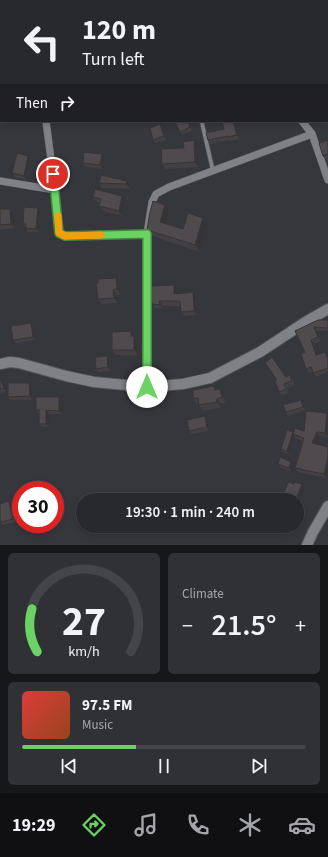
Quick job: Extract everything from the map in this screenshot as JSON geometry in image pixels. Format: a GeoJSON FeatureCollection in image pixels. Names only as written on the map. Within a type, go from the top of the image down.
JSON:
{"type":"FeatureCollection","features":[{"type":"Feature","properties":{"kind":"street"},"geometry":{"type":"LineString","coordinates":[[46,122],[59,233],[65,236],[147,234]]}},
{"type":"Feature","properties":{"kind":"street"},"geometry":{"type":"LineString","coordinates":[[303,122],[312,134],[328,180]]}},
{"type":"Feature","properties":{"kind":"street"},"geometry":{"type":"LineString","coordinates":[[147,387],[147,234],[152,202],[156,194],[169,187],[213,170],[312,134]]}},
{"type":"Feature","properties":{"kind":"street"},"geometry":{"type":"LineString","coordinates":[[0,181],[55,190]]}},
{"type":"Feature","properties":{"kind":"street"},"geometry":{"type":"LineString","coordinates":[[0,364],[10,362],[19,363],[73,378],[94,382],[147,387],[183,384],[210,378],[260,352],[328,309]]}},
{"type":"Feature","properties":{"kind":"street"},"geometry":{"type":"LineString","coordinates":[[307,545],[328,506]]}},
{"type":"Feature","properties":{"kind":"lane"},"geometry":{"type":"LineString","coordinates":[[203,122],[213,170]]}},
{"type":"Feature","properties":{"kind":"building"},"geometry":{"type":"Polygon","coordinates":[[[175,122],[188,122],[190,127],[180,132],[175,122]]]}},
{"type":"Feature","properties":{"kind":"building"},"geometry":{"type":"Polygon","coordinates":[[[222,122],[233,122],[237,135],[208,140],[206,133],[224,129],[222,122]]]}},
{"type":"Feature","properties":{"kind":"building"},"geometry":{"type":"Polygon","coordinates":[[[160,124],[164,136],[153,140],[150,128],[160,124]]]}},
{"type":"Feature","properties":{"kind":"building"},"geometry":{"type":"Polygon","coordinates":[[[194,140],[195,162],[162,164],[161,149],[184,148],[183,142],[194,140]]]}},
{"type":"Feature","properties":{"kind":"building"},"geometry":{"type":"Polygon","coordinates":[[[328,140],[328,154],[323,156],[319,143],[328,140]]]}},
{"type":"Feature","properties":{"kind":"building"},"geometry":{"type":"Polygon","coordinates":[[[84,152],[102,154],[100,165],[83,163],[84,152]]]}},
{"type":"Feature","properties":{"kind":"building"},"geometry":{"type":"Polygon","coordinates":[[[17,153],[28,156],[24,176],[12,173],[17,153]]]}},
{"type":"Feature","properties":{"kind":"building"},"geometry":{"type":"Polygon","coordinates":[[[101,175],[127,181],[126,184],[99,183],[101,175]]]}},
{"type":"Feature","properties":{"kind":"building"},"geometry":{"type":"Polygon","coordinates":[[[95,189],[122,196],[119,211],[99,206],[101,199],[93,197],[95,189]]]}},
{"type":"Feature","properties":{"kind":"building"},"geometry":{"type":"Polygon","coordinates":[[[153,201],[165,205],[160,222],[183,229],[188,213],[203,218],[195,245],[147,230],[153,201]]]}},
{"type":"Feature","properties":{"kind":"building"},"geometry":{"type":"Polygon","coordinates":[[[24,207],[38,208],[36,229],[26,228],[26,224],[23,224],[24,207]]]}},
{"type":"Feature","properties":{"kind":"building"},"geometry":{"type":"Polygon","coordinates":[[[0,209],[10,209],[11,224],[0,225],[0,209]]]}},
{"type":"Feature","properties":{"kind":"building"},"geometry":{"type":"Polygon","coordinates":[[[116,278],[117,289],[113,290],[114,298],[98,299],[96,283],[98,283],[98,279],[116,278]]]}},
{"type":"Feature","properties":{"kind":"building"},"geometry":{"type":"Polygon","coordinates":[[[174,285],[174,294],[193,292],[194,311],[181,312],[180,301],[159,301],[160,305],[152,304],[150,286],[174,285]]]}},
{"type":"Feature","properties":{"kind":"building"},"geometry":{"type":"Polygon","coordinates":[[[318,320],[328,320],[328,328],[314,327],[318,337],[311,340],[316,355],[325,352],[327,357],[328,353],[328,368],[313,373],[311,367],[306,369],[301,354],[305,352],[295,331],[318,320]]]}},
{"type":"Feature","properties":{"kind":"building"},"geometry":{"type":"Polygon","coordinates":[[[31,323],[33,337],[13,340],[11,326],[31,323]]]}},
{"type":"Feature","properties":{"kind":"building"},"geometry":{"type":"Polygon","coordinates":[[[131,331],[131,336],[134,336],[134,350],[112,350],[112,332],[131,331]]]}},
{"type":"Feature","properties":{"kind":"building"},"geometry":{"type":"Polygon","coordinates":[[[107,356],[108,367],[96,369],[95,357],[107,356]]]}},
{"type":"Feature","properties":{"kind":"building"},"geometry":{"type":"Polygon","coordinates":[[[272,357],[286,377],[290,375],[292,381],[284,384],[286,389],[279,392],[275,381],[277,380],[265,363],[272,357]]]}},
{"type":"Feature","properties":{"kind":"building"},"geometry":{"type":"Polygon","coordinates":[[[0,377],[4,388],[0,389],[0,377]]]}},
{"type":"Feature","properties":{"kind":"building"},"geometry":{"type":"Polygon","coordinates":[[[8,383],[29,383],[30,396],[8,397],[8,383]]]}},
{"type":"Feature","properties":{"kind":"building"},"geometry":{"type":"Polygon","coordinates":[[[214,386],[215,390],[220,389],[222,397],[217,399],[217,402],[199,405],[198,398],[193,398],[193,390],[214,386]]]}},
{"type":"Feature","properties":{"kind":"building"},"geometry":{"type":"Polygon","coordinates":[[[36,397],[59,397],[59,411],[46,410],[46,424],[39,424],[39,410],[36,410],[36,397]]]}},
{"type":"Feature","properties":{"kind":"building"},"geometry":{"type":"Polygon","coordinates":[[[301,400],[303,407],[286,412],[283,405],[301,400]]]}},
{"type":"Feature","properties":{"kind":"building"},"geometry":{"type":"Polygon","coordinates":[[[306,411],[327,413],[325,433],[317,432],[312,443],[328,447],[328,457],[324,474],[295,468],[304,438],[293,434],[295,428],[304,431],[306,411]]]}},
{"type":"Feature","properties":{"kind":"building"},"geometry":{"type":"Polygon","coordinates":[[[205,416],[207,427],[189,431],[187,420],[205,416]]]}},
{"type":"Feature","properties":{"kind":"building"},"geometry":{"type":"Polygon","coordinates":[[[287,430],[293,432],[287,451],[281,449],[287,430]]]}},
{"type":"Feature","properties":{"kind":"building"},"geometry":{"type":"Polygon","coordinates":[[[280,457],[291,462],[289,468],[278,464],[280,457]]]}},
{"type":"Feature","properties":{"kind":"building"},"geometry":{"type":"Polygon","coordinates":[[[288,482],[302,484],[299,493],[284,493],[288,482]]]}},
{"type":"Feature","properties":{"kind":"building"},"geometry":{"type":"Polygon","coordinates":[[[9,501],[12,519],[1,522],[0,504],[9,501]]]}},
{"type":"Feature","properties":{"kind":"slow traffic"},"geometry":{"type":"LineString","coordinates":[[58,216],[59,233],[65,236],[101,235]]}},
{"type":"Feature","properties":{"kind":"route"},"geometry":{"type":"LineString","coordinates":[[53,174],[59,233],[65,236],[147,234],[147,387]]}}]}
